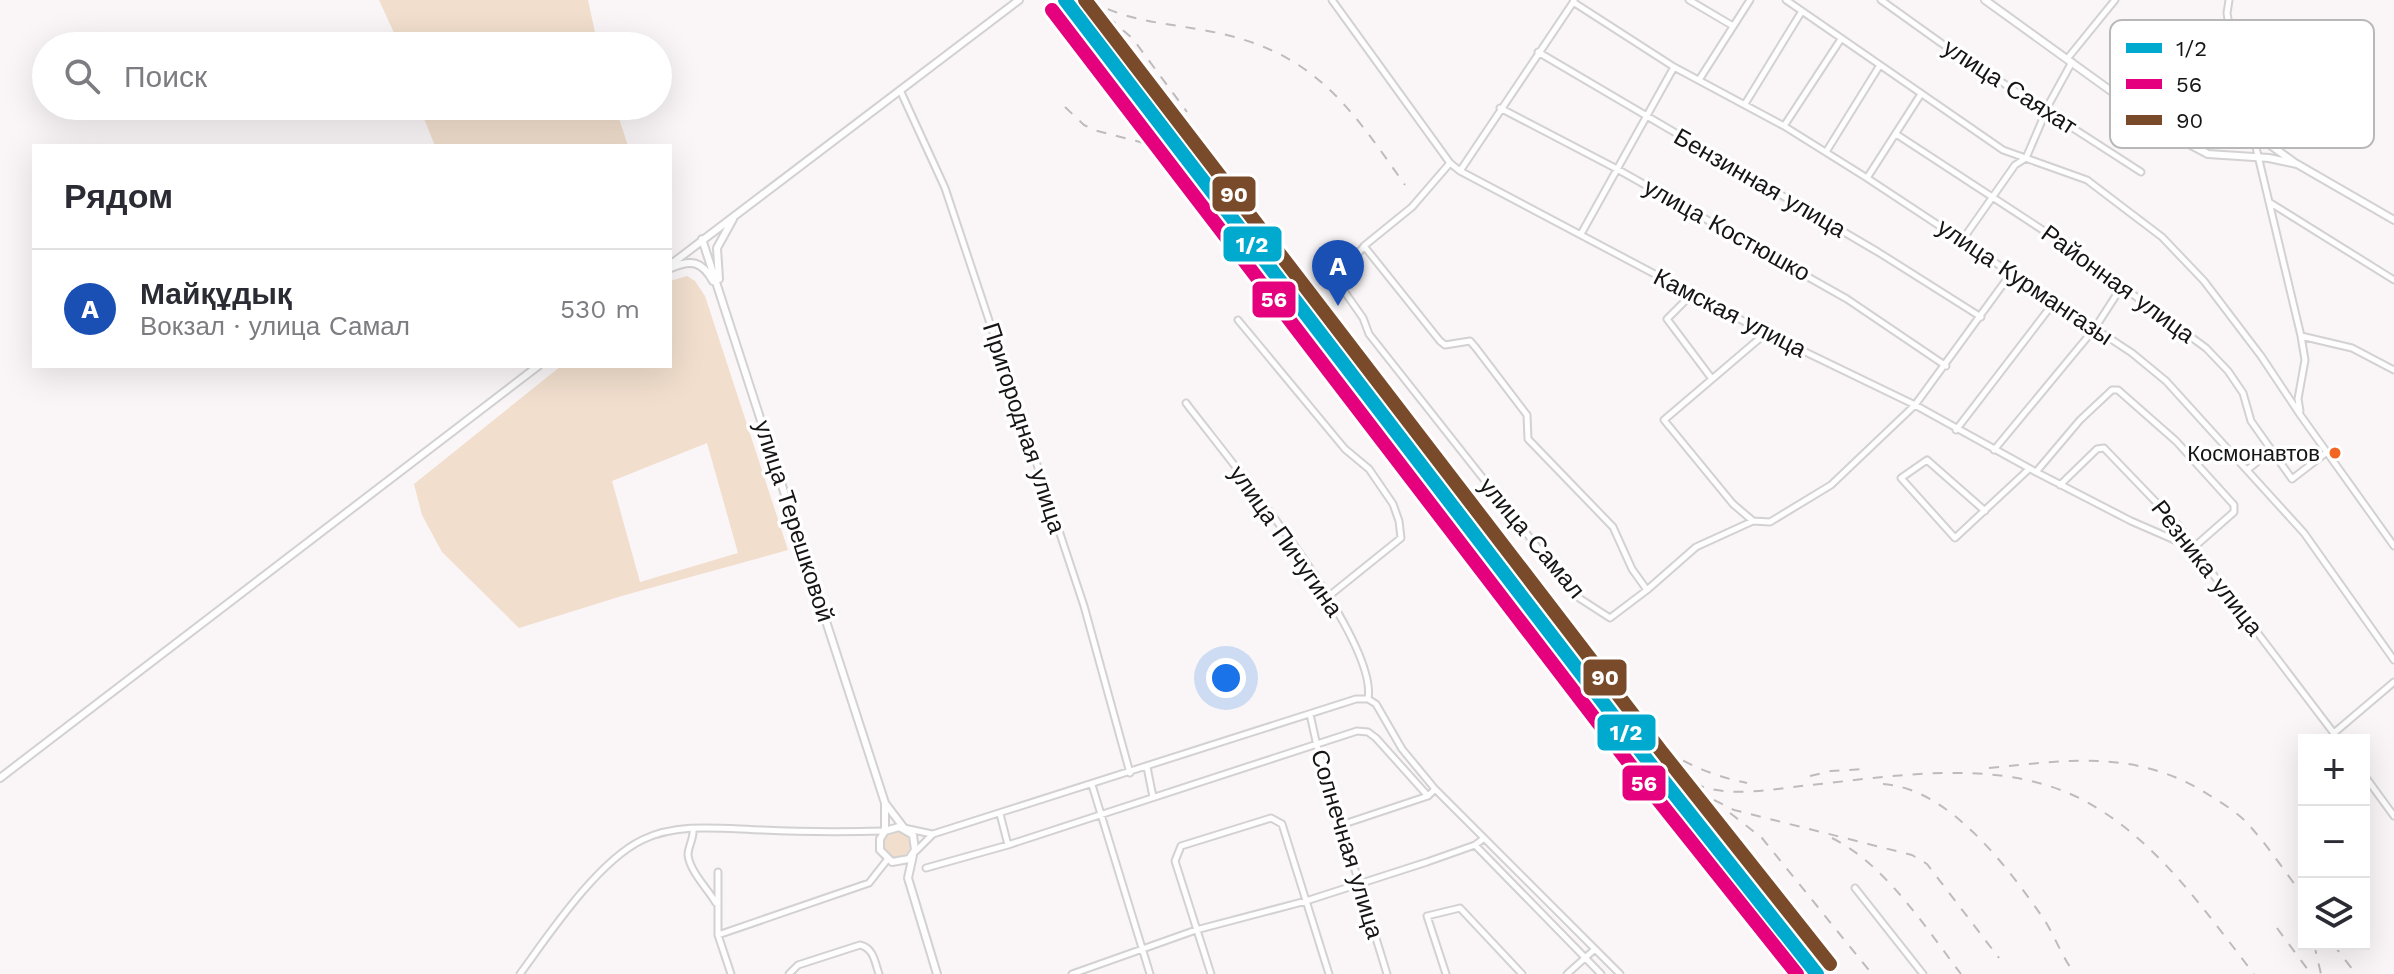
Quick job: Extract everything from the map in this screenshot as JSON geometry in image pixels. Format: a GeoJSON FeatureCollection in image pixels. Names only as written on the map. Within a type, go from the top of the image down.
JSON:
{"type":"FeatureCollection","features":[{"type":"Feature","properties":{"kind":"main road"},"geometry":{"type":"LineString","coordinates":[[672,265],[702,239],[1019,0]]}},
{"type":"Feature","properties":{"kind":"main road"},"geometry":{"type":"LineString","coordinates":[[1985,0],[2110,90]]}},
{"type":"Feature","properties":{"kind":"main road"},"geometry":{"type":"LineString","coordinates":[[2197,148],[2208,154],[2257,157],[2298,165]]}},
{"type":"Feature","properties":{"kind":"main road"},"geometry":{"type":"LineString","coordinates":[[2274,148],[2298,165],[2394,220]]}},
{"type":"Feature","properties":{"kind":"main road"},"geometry":{"type":"LineString","coordinates":[[720,291],[717,248],[737,213]]}},
{"type":"Feature","properties":{"kind":"main road","name":"улица Терешковой"},"geometry":{"type":"LineString","coordinates":[[702,239],[885,803],[885,831],[879,844]]}},
{"type":"Feature","properties":{"kind":"main road"},"geometry":{"type":"LineString","coordinates":[[672,267],[692,262],[704,266],[720,291]]}},
{"type":"Feature","properties":{"kind":"main road"},"geometry":{"type":"LineString","coordinates":[[0,778],[535,368]]}},
{"type":"Feature","properties":{"kind":"main road","name":"улица Терешковой"},"geometry":{"type":"LineString","coordinates":[[885,803],[915,839],[913,855]]}},
{"type":"Feature","properties":{"kind":"main road"},"geometry":{"type":"LineString","coordinates":[[885,831],[894,827],[904,828]]}},
{"type":"Feature","properties":{"kind":"main road"},"geometry":{"type":"LineString","coordinates":[[879,844],[882,856],[908,878]]}},
{"type":"Feature","properties":{"kind":"main road"},"geometry":{"type":"LineString","coordinates":[[889,861],[904,862],[913,855]]}},
{"type":"Feature","properties":{"kind":"main road"},"geometry":{"type":"LineString","coordinates":[[913,855],[908,878],[937,974]]}},
{"type":"Feature","properties":{"kind":"street","name":"Камская улица"},"geometry":{"type":"LineString","coordinates":[[1332,0],[1450,163],[1460,171],[1766,333],[1915,405],[2060,485],[2193,548]]}},
{"type":"Feature","properties":{"kind":"street"},"geometry":{"type":"LineString","coordinates":[[1689,0],[1733,26]]}},
{"type":"Feature","properties":{"kind":"street"},"geometry":{"type":"LineString","coordinates":[[1699,80],[1750,0]]}},
{"type":"Feature","properties":{"kind":"street"},"geometry":{"type":"LineString","coordinates":[[1786,0],[2003,150],[2087,180],[2162,237],[2204,281],[2261,356],[2394,546]]}},
{"type":"Feature","properties":{"kind":"street","name":"улица Саяхат"},"geometry":{"type":"LineString","coordinates":[[1881,0],[2047,113],[2141,172]]}},
{"type":"Feature","properties":{"kind":"street"},"geometry":{"type":"LineString","coordinates":[[1963,239],[2015,165],[2026,158],[2069,60],[2115,0]]}},
{"type":"Feature","properties":{"kind":"street"},"geometry":{"type":"LineString","coordinates":[[2228,20],[2229,0]]}},
{"type":"Feature","properties":{"kind":"street"},"geometry":{"type":"LineString","coordinates":[[1460,171],[1574,1]]}},
{"type":"Feature","properties":{"kind":"street","name":"улица Курмангазы"},"geometry":{"type":"LineString","coordinates":[[1574,1],[1674,67],[1826,152],[1963,239],[2132,353],[2166,381],[2304,533],[2394,660]]}},
{"type":"Feature","properties":{"kind":"street"},"geometry":{"type":"LineString","coordinates":[[1745,104],[1802,11]]}},
{"type":"Feature","properties":{"kind":"street"},"geometry":{"type":"LineString","coordinates":[[1784,126],[1841,39]]}},
{"type":"Feature","properties":{"kind":"street","name":"Бензинная улица"},"geometry":{"type":"LineString","coordinates":[[1538,52],[1878,252],[1981,317]]}},
{"type":"Feature","properties":{"kind":"street"},"geometry":{"type":"LineString","coordinates":[[1826,152],[1880,65]]}},
{"type":"Feature","properties":{"kind":"street"},"geometry":{"type":"LineString","coordinates":[[1581,234],[1674,67]]}},
{"type":"Feature","properties":{"kind":"street","name":"Пригородная улица"},"geometry":{"type":"LineString","coordinates":[[900,90],[941,178],[1084,606],[1130,773]]}},
{"type":"Feature","properties":{"kind":"street"},"geometry":{"type":"LineString","coordinates":[[1867,178],[1921,94]]}},
{"type":"Feature","properties":{"kind":"street","name":"улица Костюшко"},"geometry":{"type":"LineString","coordinates":[[1500,108],[1617,169],[1847,299],[1946,366]]}},
{"type":"Feature","properties":{"kind":"street","name":"Районная улица"},"geometry":{"type":"LineString","coordinates":[[1896,134],[2122,286],[2206,348],[2243,393],[2251,421],[2292,479],[2327,452]]}},
{"type":"Feature","properties":{"kind":"street"},"geometry":{"type":"LineString","coordinates":[[2255,148],[2301,336],[2305,360],[2298,399],[2301,416]]}},
{"type":"Feature","properties":{"kind":"street"},"geometry":{"type":"LineString","coordinates":[[1450,163],[1412,207],[1364,246],[1440,341],[1445,345],[1470,341],[1476,348],[1527,415],[1528,439],[1613,527],[1632,569],[1647,590],[1696,547],[1753,521],[1770,522],[1831,485],[1915,405],[2012,272]]}},
{"type":"Feature","properties":{"kind":"street"},"geometry":{"type":"LineString","coordinates":[[2269,202],[2394,280]]}},
{"type":"Feature","properties":{"kind":"street","name":"улица Самал"},"geometry":{"type":"LineString","coordinates":[[1364,246],[1337,281],[1363,318],[1369,334],[1576,596],[1610,618],[1647,590]]}},
{"type":"Feature","properties":{"kind":"street"},"geometry":{"type":"LineString","coordinates":[[1994,450],[2095,328],[2122,286]]}},
{"type":"Feature","properties":{"kind":"street"},"geometry":{"type":"LineString","coordinates":[[1692,294],[1667,319],[1712,379]]}},
{"type":"Feature","properties":{"kind":"street"},"geometry":{"type":"LineString","coordinates":[[1956,430],[2055,301]]}},
{"type":"Feature","properties":{"kind":"street"},"geometry":{"type":"LineString","coordinates":[[1238,320],[1345,449],[1369,469],[1393,504],[1399,521],[1401,538],[1329,596]]}},
{"type":"Feature","properties":{"kind":"street"},"geometry":{"type":"LineString","coordinates":[[1753,521],[1733,504],[1664,420],[1766,333]]}},
{"type":"Feature","properties":{"kind":"street"},"geometry":{"type":"LineString","coordinates":[[2301,336],[2352,348],[2394,370]]}},
{"type":"Feature","properties":{"kind":"street"},"geometry":{"type":"LineString","coordinates":[[1985,511],[1927,460],[1901,478],[1955,538],[2032,470],[2112,390],[2118,390],[2176,441],[2234,505],[2234,512],[2193,548]]}},
{"type":"Feature","properties":{"kind":"street","name":"улица Пичугина"},"geometry":{"type":"LineString","coordinates":[[1186,403],[1329,596],[1365,673],[1368,699],[1376,704],[1406,753],[1435,789],[1483,839],[1620,974]]}},
{"type":"Feature","properties":{"kind":"street","name":"Резника улица"},"geometry":{"type":"LineString","coordinates":[[2060,485],[2097,449],[2104,448],[2179,526],[2334,733]]}},
{"type":"Feature","properties":{"kind":"street"},"geometry":{"type":"LineString","coordinates":[[2247,470],[2272,450]]}},
{"type":"Feature","properties":{"kind":"street"},"geometry":{"type":"LineString","coordinates":[[2334,733],[2394,682]]}},
{"type":"Feature","properties":{"kind":"street"},"geometry":{"type":"LineString","coordinates":[[904,828],[933,834],[1356,699],[1368,699]]}},
{"type":"Feature","properties":{"kind":"street","name":"Солнечная улица"},"geometry":{"type":"LineString","coordinates":[[1310,714],[1387,974]]}},
{"type":"Feature","properties":{"kind":"street"},"geometry":{"type":"LineString","coordinates":[[926,868],[1008,845],[1357,731],[1368,732],[1428,796]]}},
{"type":"Feature","properties":{"kind":"street"},"geometry":{"type":"LineString","coordinates":[[1397,760],[1406,753]]}},
{"type":"Feature","properties":{"kind":"street"},"geometry":{"type":"LineString","coordinates":[[1147,767],[1153,797]]}},
{"type":"Feature","properties":{"kind":"street"},"geometry":{"type":"LineString","coordinates":[[2370,783],[2394,816]]}},
{"type":"Feature","properties":{"kind":"street"},"geometry":{"type":"LineString","coordinates":[[1092,785],[1150,974]]}},
{"type":"Feature","properties":{"kind":"street"},"geometry":{"type":"LineString","coordinates":[[1341,825],[1428,796],[1435,789]]}},
{"type":"Feature","properties":{"kind":"street"},"geometry":{"type":"LineString","coordinates":[[1000,814],[1008,845]]}},
{"type":"Feature","properties":{"kind":"street"},"geometry":{"type":"LineString","coordinates":[[1211,974],[1175,861],[1181,846],[1271,818],[1282,824],[1329,974]]}},
{"type":"Feature","properties":{"kind":"street"},"geometry":{"type":"LineString","coordinates":[[520,974],[551,930],[608,864],[641,840],[666,831],[693,829],[885,831]]}},
{"type":"Feature","properties":{"kind":"street"},"geometry":{"type":"LineString","coordinates":[[693,829],[688,853],[690,861],[718,907]]}},
{"type":"Feature","properties":{"kind":"street"},"geometry":{"type":"LineString","coordinates":[[866,832],[879,844]]}},
{"type":"Feature","properties":{"kind":"street"},"geometry":{"type":"LineString","coordinates":[[913,855],[933,834]]}},
{"type":"Feature","properties":{"kind":"street"},"geometry":{"type":"LineString","coordinates":[[1072,974],[1196,930],[1306,901],[1475,845],[1483,839]]}},
{"type":"Feature","properties":{"kind":"street"},"geometry":{"type":"LineString","coordinates":[[1475,845],[1601,974]]}},
{"type":"Feature","properties":{"kind":"street"},"geometry":{"type":"LineString","coordinates":[[718,935],[869,883],[889,861]]}},
{"type":"Feature","properties":{"kind":"street"},"geometry":{"type":"LineString","coordinates":[[718,872],[718,935],[731,974]]}},
{"type":"Feature","properties":{"kind":"street"},"geometry":{"type":"LineString","coordinates":[[1855,888],[1923,974]]}},
{"type":"Feature","properties":{"kind":"street"},"geometry":{"type":"LineString","coordinates":[[1446,974],[1427,916],[1460,908],[1522,974]]}},
{"type":"Feature","properties":{"kind":"street"},"geometry":{"type":"LineString","coordinates":[[789,974],[798,965],[860,945],[872,952],[879,974]]}},
{"type":"Feature","properties":{"kind":"street"},"geometry":{"type":"LineString","coordinates":[[1567,974],[1595,949]]}},
{"type":"Feature","properties":{"kind":"shaded area"},"geometry":{"type":"Polygon","coordinates":[[[379,0],[588,0],[595,32],[394,32],[379,0]]]}},
{"type":"Feature","properties":{"kind":"shaded area"},"geometry":{"type":"Polygon","coordinates":[[[425,120],[620,120],[627,144],[434,144],[425,120]]]}},
{"type":"Feature","properties":{"kind":"shaded area"},"geometry":{"type":"Polygon","coordinates":[[[687,276],[695,281],[705,296],[788,550],[519,628],[442,552],[422,515],[414,484],[559,368],[672,368],[672,280],[687,276]],[[707,443],[612,481],[640,582],[738,553],[707,443]]]}},
{"type":"Feature","properties":{"kind":"shaded area"},"geometry":{"type":"Polygon","coordinates":[[[897,832],[906,836],[910,845],[906,854],[897,858],[888,854],[884,845],[888,836],[897,832]]]}},
{"type":"Feature","properties":{"kind":"railway"},"geometry":{"type":"LineString","coordinates":[[1080,0],[1117,40],[1558,615],[1618,706]]}},
{"type":"Feature","properties":{"kind":"railway"},"geometry":{"type":"LineString","coordinates":[[1090,0],[1131,17],[1240,39],[1272,50],[1299,65],[1344,104],[1405,185]]}},
{"type":"Feature","properties":{"kind":"railway"},"geometry":{"type":"LineString","coordinates":[[1108,17],[1133,39],[1187,112]]}},
{"type":"Feature","properties":{"kind":"railway"},"geometry":{"type":"LineString","coordinates":[[1065,107],[1094,130],[1163,148],[1193,175]]}},
{"type":"Feature","properties":{"kind":"railway"},"geometry":{"type":"LineString","coordinates":[[1621,711],[1648,737],[1678,758],[1711,773],[1747,783]]}},
{"type":"Feature","properties":{"kind":"railway"},"geometry":{"type":"LineString","coordinates":[[1636,730],[1677,773],[1705,788],[1733,792],[1761,791],[1907,775],[1979,774],[2048,786],[2081,799],[2108,815],[2155,854],[2197,901],[2254,974]]}},
{"type":"Feature","properties":{"kind":"railway"},"geometry":{"type":"LineString","coordinates":[[1989,768],[2047,762],[2102,761],[2156,770],[2182,780],[2219,801],[2244,820],[2298,889]]}},
{"type":"Feature","properties":{"kind":"railway"},"geometry":{"type":"LineString","coordinates":[[1810,776],[1865,769]]}},
{"type":"Feature","properties":{"kind":"railway"},"geometry":{"type":"LineString","coordinates":[[1883,784],[1907,789],[1930,799],[1973,832],[2027,895],[2075,974]]}},
{"type":"Feature","properties":{"kind":"railway"},"geometry":{"type":"LineString","coordinates":[[1696,791],[1734,810],[1912,855],[1927,864],[1999,958]]}},
{"type":"Feature","properties":{"kind":"railway"},"geometry":{"type":"LineString","coordinates":[[1730,813],[1762,838],[1872,974]]}},
{"type":"Feature","properties":{"kind":"railway"},"geometry":{"type":"LineString","coordinates":[[1832,838],[1870,864],[1887,881],[1919,917],[1961,974]]}},
{"type":"Feature","properties":{"kind":"railway"},"geometry":{"type":"LineString","coordinates":[[2277,928],[2311,974]]}},
{"type":"Feature","properties":{"kind":"railway"},"geometry":{"type":"LineString","coordinates":[[2315,950],[2321,974]]}},
{"type":"Feature","properties":{"kind":"railway"},"geometry":{"type":"LineString","coordinates":[[2338,950],[2356,974]]}},
{"type":"Feature","properties":{"kind":"transit line","name":"1/2"},"geometry":{"type":"LineString","coordinates":[[1065,0],[1648,761],[1817,974]]}},
{"type":"Feature","properties":{"kind":"transit line","name":"90"},"geometry":{"type":"LineString","coordinates":[[1085,0],[1661,751],[1830,964]]}},
{"type":"Feature","properties":{"kind":"transit line","name":"56"},"geometry":{"type":"LineString","coordinates":[[1052,10],[1635,771],[1797,974]]}},
{"type":"Feature","properties":{"kind":"place","name":"Майқұдық"},"geometry":{"type":"Point","coordinates":[1338,306]}},
{"type":"Feature","properties":{"kind":"place","name":"Космонавтов"},"geometry":{"type":"Point","coordinates":[2335,453]}}]}
